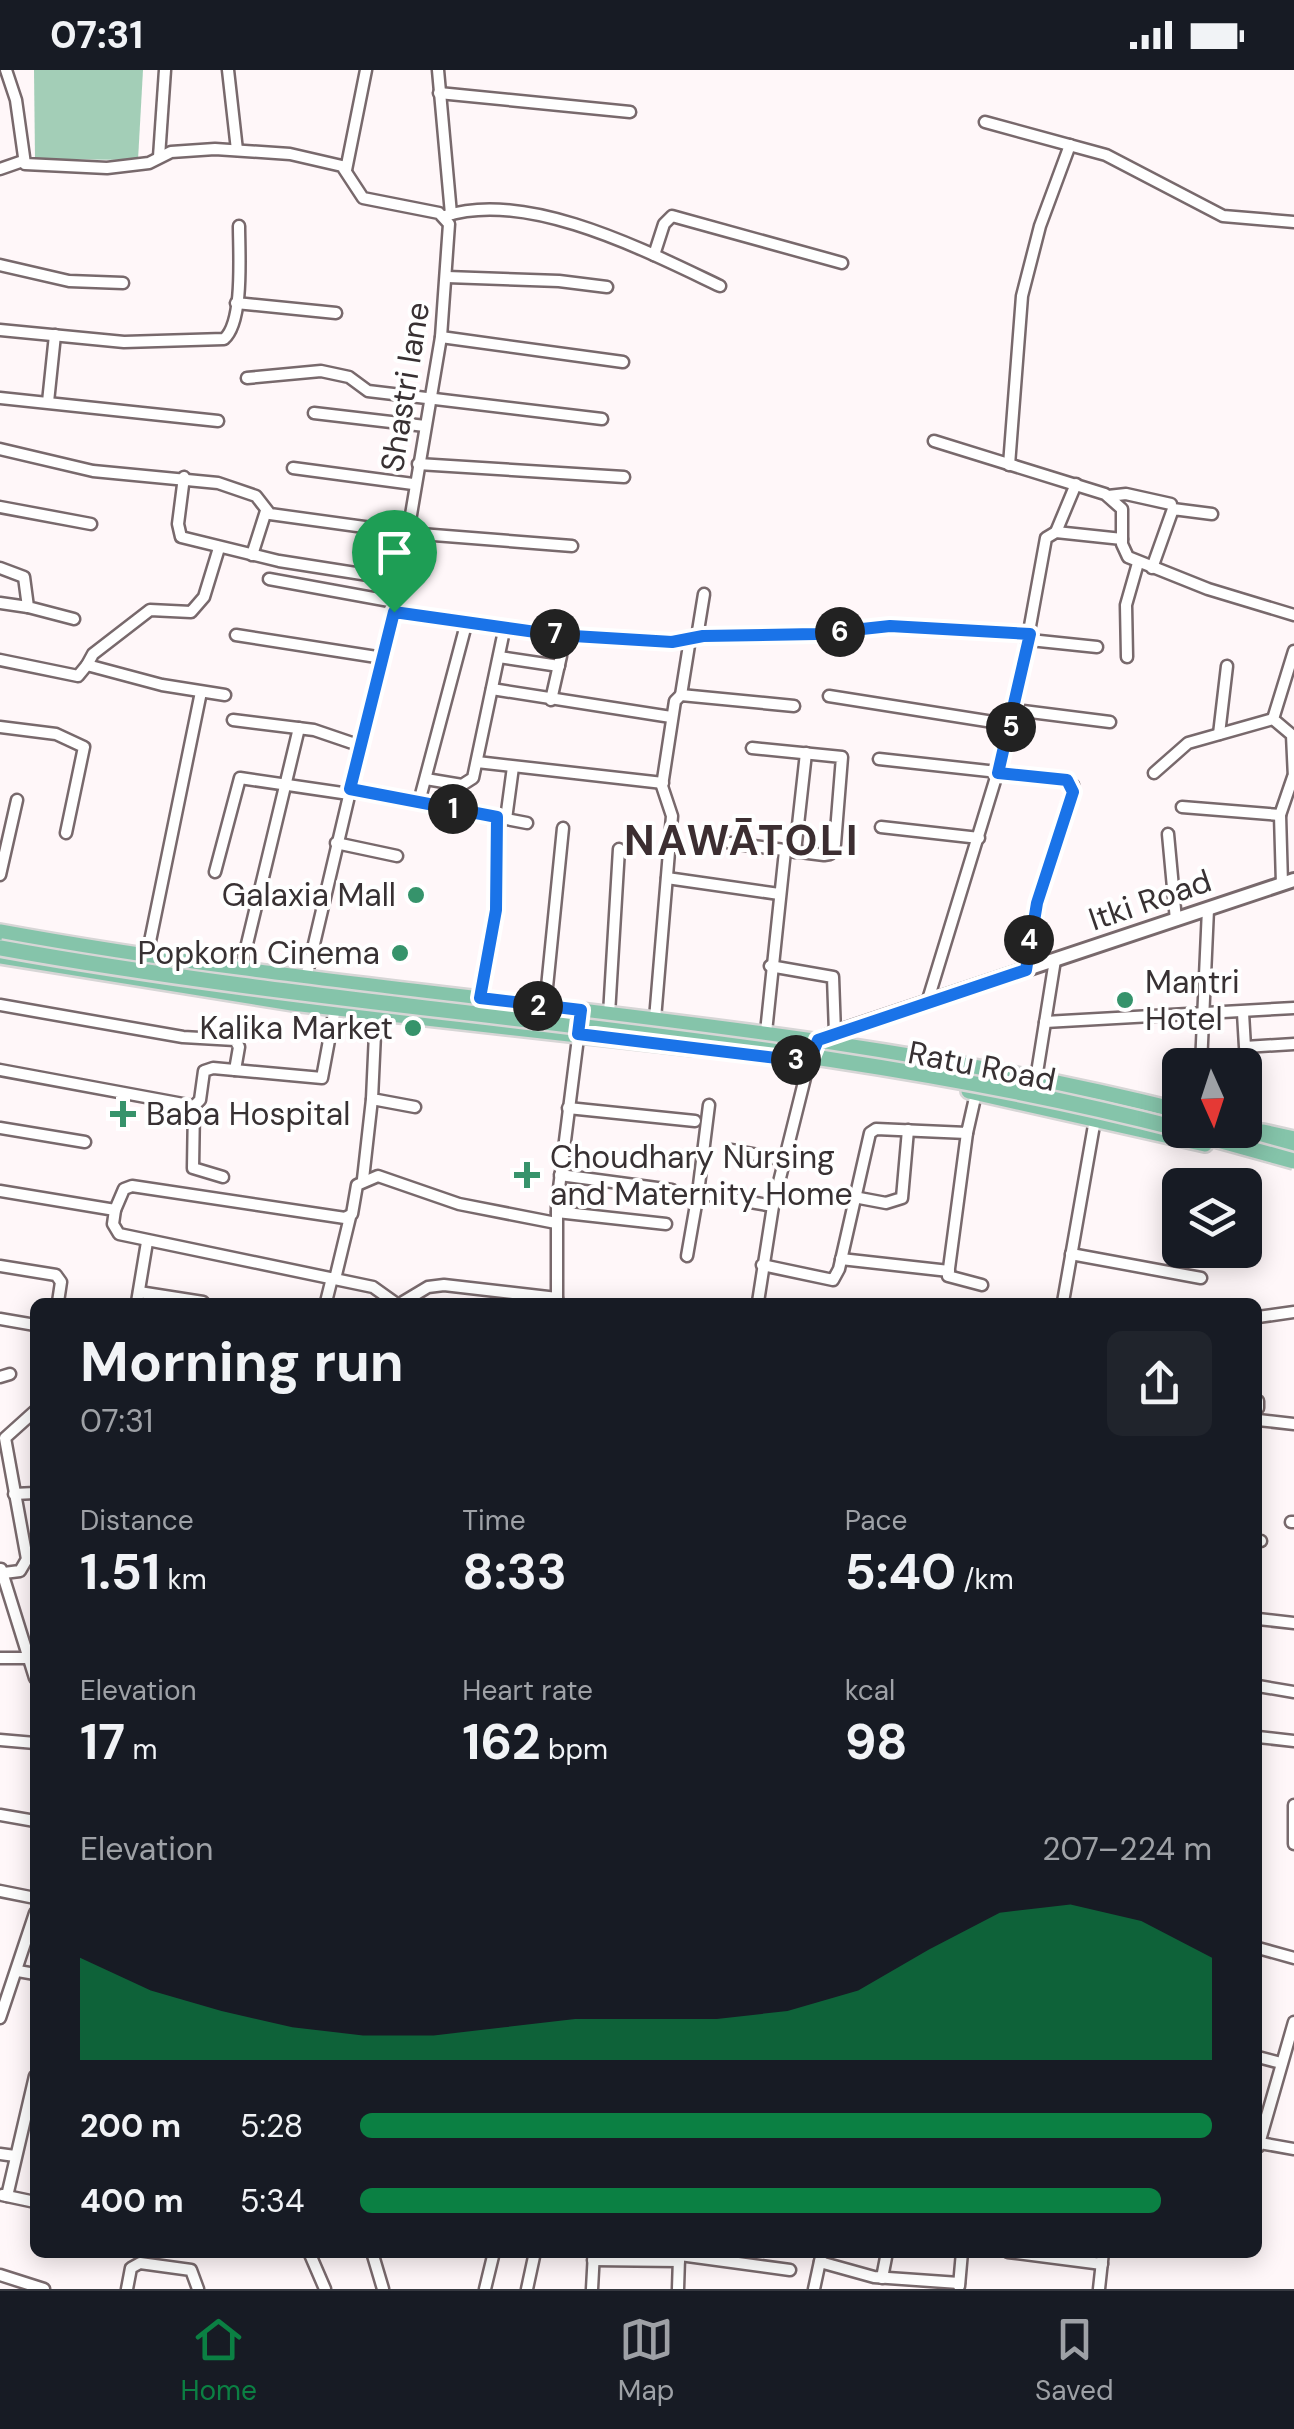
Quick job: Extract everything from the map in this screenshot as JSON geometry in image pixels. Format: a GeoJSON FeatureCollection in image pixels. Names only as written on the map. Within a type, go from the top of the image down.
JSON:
{"type":"FeatureCollection","features":[{"type":"Feature","properties":{"kind":"main road","name":"Ratu Road"},"geometry":{"type":"LineString","coordinates":[[0,935],[306,978],[766,1032],[982,1067],[1162,1106]]}},
{"type":"Feature","properties":{"kind":"main road"},"geometry":{"type":"LineString","coordinates":[[0,935],[183,970],[796,1043],[1009,1082],[1162,1116]]}},
{"type":"Feature","properties":{"kind":"main road","name":"Ratu Road"},"geometry":{"type":"LineString","coordinates":[[0,952],[334,1008],[809,1062],[1162,1130]]}},
{"type":"Feature","properties":{"kind":"main road"},"geometry":{"type":"LineString","coordinates":[[0,952],[182,978],[795,1052],[936,1076],[1162,1126]]}},
{"type":"Feature","properties":{"kind":"main road"},"geometry":{"type":"LineString","coordinates":[[1262,1131],[1294,1139]]}},
{"type":"Feature","properties":{"kind":"main road"},"geometry":{"type":"LineString","coordinates":[[1262,1142],[1294,1151]]}},
{"type":"Feature","properties":{"kind":"main road","name":"Ratu Road"},"geometry":{"type":"LineString","coordinates":[[1239,1148],[1294,1164]]}},
{"type":"Feature","properties":{"kind":"main road"},"geometry":{"type":"LineString","coordinates":[[1241,1148],[1294,1164]]}},
{"type":"Feature","properties":{"kind":"street"},"geometry":{"type":"LineString","coordinates":[[6,70],[16,100],[23,161]]}},
{"type":"Feature","properties":{"kind":"street"},"geometry":{"type":"LineString","coordinates":[[159,157],[165,70]]}},
{"type":"Feature","properties":{"kind":"street"},"geometry":{"type":"LineString","coordinates":[[228,70],[238,150]]}},
{"type":"Feature","properties":{"kind":"street"},"geometry":{"type":"LineString","coordinates":[[346,170],[366,70]]}},
{"type":"Feature","properties":{"kind":"street","name":"Shastri lane"},"geometry":{"type":"LineString","coordinates":[[306,978],[400,580],[440,337],[450,227],[446,215],[438,70]]}},
{"type":"Feature","properties":{"kind":"street"},"geometry":{"type":"LineString","coordinates":[[440,93],[630,112]]}},
{"type":"Feature","properties":{"kind":"street"},"geometry":{"type":"LineString","coordinates":[[986,122],[1120,161],[1211,212],[1294,222]]}},
{"type":"Feature","properties":{"kind":"street"},"geometry":{"type":"LineString","coordinates":[[1009,465],[1022,296],[1040,226],[1070,145]]}},
{"type":"Feature","properties":{"kind":"street"},"geometry":{"type":"LineString","coordinates":[[0,169],[23,161],[107,168],[139,165],[179,150],[238,150],[316,158],[346,170],[363,198],[446,215],[485,209],[546,218],[654,255],[720,286]]}},
{"type":"Feature","properties":{"kind":"street"},"geometry":{"type":"LineString","coordinates":[[654,255],[666,219],[672,216],[842,262]]}},
{"type":"Feature","properties":{"kind":"street"},"geometry":{"type":"LineString","coordinates":[[0,330],[124,342],[224,339],[232,331],[236,303],[239,226]]}},
{"type":"Feature","properties":{"kind":"street"},"geometry":{"type":"LineString","coordinates":[[0,265],[69,281],[123,283]]}},
{"type":"Feature","properties":{"kind":"street"},"geometry":{"type":"LineString","coordinates":[[447,277],[559,281],[607,288]]}},
{"type":"Feature","properties":{"kind":"street"},"geometry":{"type":"LineString","coordinates":[[236,303],[336,313]]}},
{"type":"Feature","properties":{"kind":"street"},"geometry":{"type":"LineString","coordinates":[[48,402],[54,335]]}},
{"type":"Feature","properties":{"kind":"street"},"geometry":{"type":"LineString","coordinates":[[440,337],[623,362]]}},
{"type":"Feature","properties":{"kind":"street"},"geometry":{"type":"LineString","coordinates":[[247,378],[322,372],[348,376],[368,391],[602,419]]}},
{"type":"Feature","properties":{"kind":"street"},"geometry":{"type":"LineString","coordinates":[[0,398],[218,421]]}},
{"type":"Feature","properties":{"kind":"street"},"geometry":{"type":"LineString","coordinates":[[314,414],[425,426]]}},
{"type":"Feature","properties":{"kind":"street"},"geometry":{"type":"LineString","coordinates":[[934,440],[1108,496],[1122,509],[1124,551],[1138,563],[1294,615]]}},
{"type":"Feature","properties":{"kind":"street"},"geometry":{"type":"LineString","coordinates":[[0,449],[94,471],[184,477],[247,492],[266,510],[408,533],[572,546]]}},
{"type":"Feature","properties":{"kind":"street"},"geometry":{"type":"LineString","coordinates":[[418,464],[624,477]]}},
{"type":"Feature","properties":{"kind":"street"},"geometry":{"type":"LineString","coordinates":[[293,468],[414,484]]}},
{"type":"Feature","properties":{"kind":"street"},"geometry":{"type":"LineString","coordinates":[[184,477],[178,533],[252,556],[400,580]]}},
{"type":"Feature","properties":{"kind":"street"},"geometry":{"type":"LineString","coordinates":[[927,1003],[1016,710],[1046,538],[1056,532],[1076,484]]}},
{"type":"Feature","properties":{"kind":"street"},"geometry":{"type":"LineString","coordinates":[[1108,496],[1126,494],[1171,504]]}},
{"type":"Feature","properties":{"kind":"street"},"geometry":{"type":"LineString","coordinates":[[0,507],[91,524]]}},
{"type":"Feature","properties":{"kind":"street"},"geometry":{"type":"LineString","coordinates":[[1152,568],[1168,512],[1178,508],[1212,514]]}},
{"type":"Feature","properties":{"kind":"street"},"geometry":{"type":"LineString","coordinates":[[252,556],[266,510]]}},
{"type":"Feature","properties":{"kind":"street"},"geometry":{"type":"LineString","coordinates":[[1056,532],[1122,540]]}},
{"type":"Feature","properties":{"kind":"street"},"geometry":{"type":"LineString","coordinates":[[0,660],[78,676],[93,654],[150,610],[192,612],[204,597],[219,548]]}},
{"type":"Feature","properties":{"kind":"street"},"geometry":{"type":"LineString","coordinates":[[1127,657],[1126,605],[1138,563]]}},
{"type":"Feature","properties":{"kind":"street"},"geometry":{"type":"LineString","coordinates":[[0,568],[24,576],[28,607]]}},
{"type":"Feature","properties":{"kind":"street"},"geometry":{"type":"LineString","coordinates":[[269,580],[467,621],[557,635],[672,642],[890,626],[1030,637],[1097,647]]}},
{"type":"Feature","properties":{"kind":"street"},"geometry":{"type":"LineString","coordinates":[[655,1019],[672,808],[663,783],[671,718],[681,695],[704,594]]}},
{"type":"Feature","properties":{"kind":"street"},"geometry":{"type":"LineString","coordinates":[[0,603],[74,620]]}},
{"type":"Feature","properties":{"kind":"street"},"geometry":{"type":"LineString","coordinates":[[420,802],[467,621]]}},
{"type":"Feature","properties":{"kind":"street"},"geometry":{"type":"LineString","coordinates":[[426,779],[466,785],[474,778],[505,626]]}},
{"type":"Feature","properties":{"kind":"street"},"geometry":{"type":"LineString","coordinates":[[236,635],[383,658]]}},
{"type":"Feature","properties":{"kind":"street"},"geometry":{"type":"LineString","coordinates":[[551,700],[561,644],[557,635]]}},
{"type":"Feature","properties":{"kind":"street"},"geometry":{"type":"LineString","coordinates":[[1273,719],[1294,651]]}},
{"type":"Feature","properties":{"kind":"street"},"geometry":{"type":"LineString","coordinates":[[499,657],[558,666]]}},
{"type":"Feature","properties":{"kind":"street"},"geometry":{"type":"LineString","coordinates":[[88,665],[225,695]]}},
{"type":"Feature","properties":{"kind":"street"},"geometry":{"type":"LineString","coordinates":[[1219,734],[1226,666]]}},
{"type":"Feature","properties":{"kind":"street"},"geometry":{"type":"LineString","coordinates":[[492,689],[671,718]]}},
{"type":"Feature","properties":{"kind":"street"},"geometry":{"type":"LineString","coordinates":[[147,956],[201,692]]}},
{"type":"Feature","properties":{"kind":"street"},"geometry":{"type":"LineString","coordinates":[[681,695],[794,706]]}},
{"type":"Feature","properties":{"kind":"street"},"geometry":{"type":"LineString","coordinates":[[829,696],[1012,725]]}},
{"type":"Feature","properties":{"kind":"street"},"geometry":{"type":"LineString","coordinates":[[1016,710],[1110,722]]}},
{"type":"Feature","properties":{"kind":"street"},"geometry":{"type":"LineString","coordinates":[[1282,728],[1294,716]]}},
{"type":"Feature","properties":{"kind":"street"},"geometry":{"type":"LineString","coordinates":[[1273,719],[1292,735],[1294,777],[1280,815],[1288,882]]}},
{"type":"Feature","properties":{"kind":"street"},"geometry":{"type":"LineString","coordinates":[[1154,773],[1183,745],[1273,719]]}},
{"type":"Feature","properties":{"kind":"street"},"geometry":{"type":"LineString","coordinates":[[233,720],[299,728],[361,746]]}},
{"type":"Feature","properties":{"kind":"street"},"geometry":{"type":"LineString","coordinates":[[0,727],[56,734],[84,748],[66,832]]}},
{"type":"Feature","properties":{"kind":"street"},"geometry":{"type":"LineString","coordinates":[[241,969],[299,728]]}},
{"type":"Feature","properties":{"kind":"street"},"geometry":{"type":"LineString","coordinates":[[730,843],[824,855],[833,850],[842,757],[752,748]]}},
{"type":"Feature","properties":{"kind":"street"},"geometry":{"type":"LineString","coordinates":[[766,1032],[779,894],[806,753]]}},
{"type":"Feature","properties":{"kind":"street"},"geometry":{"type":"LineString","coordinates":[[880,760],[1067,780],[1073,785],[1037,903],[1026,970]]}},
{"type":"Feature","properties":{"kind":"street"},"geometry":{"type":"LineString","coordinates":[[478,762],[663,783]]}},
{"type":"Feature","properties":{"kind":"street"},"geometry":{"type":"LineString","coordinates":[[480,998],[496,910],[502,818],[513,766]]}},
{"type":"Feature","properties":{"kind":"street"},"geometry":{"type":"LineString","coordinates":[[216,872],[240,778],[420,802],[527,823]]}},
{"type":"Feature","properties":{"kind":"street"},"geometry":{"type":"LineString","coordinates":[[0,875],[17,800]]}},
{"type":"Feature","properties":{"kind":"street"},"geometry":{"type":"LineString","coordinates":[[1182,807],[1280,815]]}},
{"type":"Feature","properties":{"kind":"street"},"geometry":{"type":"LineString","coordinates":[[881,827],[978,838]]}},
{"type":"Feature","properties":{"kind":"street"},"geometry":{"type":"LineString","coordinates":[[545,1006],[563,828]]}},
{"type":"Feature","properties":{"kind":"street"},"geometry":{"type":"LineString","coordinates":[[1168,834],[1176,920]]}},
{"type":"Feature","properties":{"kind":"street"},"geometry":{"type":"LineString","coordinates":[[336,843],[397,856]]}},
{"type":"Feature","properties":{"kind":"street"},"geometry":{"type":"LineString","coordinates":[[610,1014],[619,849]]}},
{"type":"Feature","properties":{"kind":"street"},"geometry":{"type":"LineString","coordinates":[[667,878],[779,894]]}},
{"type":"Feature","properties":{"kind":"street","name":"Itki Road"},"geometry":{"type":"LineString","coordinates":[[818,1040],[1288,882]]}},
{"type":"Feature","properties":{"kind":"street"},"geometry":{"type":"LineString","coordinates":[[1202,1048],[1208,909]]}},
{"type":"Feature","properties":{"kind":"street"},"geometry":{"type":"LineString","coordinates":[[1036,1079],[1055,960]]}},
{"type":"Feature","properties":{"kind":"street"},"geometry":{"type":"LineString","coordinates":[[770,966],[832,977],[835,1033]]}},
{"type":"Feature","properties":{"kind":"street"},"geometry":{"type":"LineString","coordinates":[[0,1005],[182,1037],[235,1040],[235,1070]]}},
{"type":"Feature","properties":{"kind":"street"},"geometry":{"type":"LineString","coordinates":[[223,1178],[192,1168],[194,1106],[204,1072],[235,1070],[322,1078],[334,1008]]}},
{"type":"Feature","properties":{"kind":"street"},"geometry":{"type":"LineString","coordinates":[[1045,1022],[1203,1017],[1294,1008]]}},
{"type":"Feature","properties":{"kind":"street"},"geometry":{"type":"LineString","coordinates":[[557,1298],[556,1218],[581,1010]]}},
{"type":"Feature","properties":{"kind":"street"},"geometry":{"type":"LineString","coordinates":[[327,1298],[363,1179],[376,1012]]}},
{"type":"Feature","properties":{"kind":"street"},"geometry":{"type":"LineString","coordinates":[[1242,1013],[1244,1047],[1294,1044]]}},
{"type":"Feature","properties":{"kind":"street"},"geometry":{"type":"LineString","coordinates":[[758,1298],[773,1206],[818,1040]]}},
{"type":"Feature","properties":{"kind":"street"},"geometry":{"type":"LineString","coordinates":[[982,1067],[967,1133],[949,1271],[953,1279],[982,1285]]}},
{"type":"Feature","properties":{"kind":"street"},"geometry":{"type":"LineString","coordinates":[[0,1070],[194,1106]]}},
{"type":"Feature","properties":{"kind":"street"},"geometry":{"type":"LineString","coordinates":[[1064,1298],[1100,1091]]}},
{"type":"Feature","properties":{"kind":"street"},"geometry":{"type":"LineString","coordinates":[[372,1099],[415,1107]]}},
{"type":"Feature","properties":{"kind":"street"},"geometry":{"type":"LineString","coordinates":[[687,1256],[709,1105]]}},
{"type":"Feature","properties":{"kind":"street"},"geometry":{"type":"LineString","coordinates":[[568,1108],[695,1121]]}},
{"type":"Feature","properties":{"kind":"street"},"geometry":{"type":"LineString","coordinates":[[0,1128],[85,1142]]}},
{"type":"Feature","properties":{"kind":"street"},"geometry":{"type":"LineString","coordinates":[[762,1264],[827,1280],[836,1276],[870,1133],[876,1128],[967,1133]]}},
{"type":"Feature","properties":{"kind":"street"},"geometry":{"type":"LineString","coordinates":[[854,1197],[886,1204],[902,1198],[908,1130]]}},
{"type":"Feature","properties":{"kind":"street"},"geometry":{"type":"LineString","coordinates":[[732,1150],[785,1160]]}},
{"type":"Feature","properties":{"kind":"street"},"geometry":{"type":"LineString","coordinates":[[560,1174],[672,1190]]}},
{"type":"Feature","properties":{"kind":"street"},"geometry":{"type":"LineString","coordinates":[[363,1179],[389,1177],[460,1204],[556,1218],[666,1224]]}},
{"type":"Feature","properties":{"kind":"street"},"geometry":{"type":"LineString","coordinates":[[350,1218],[132,1186],[124,1189],[115,1210],[116,1232],[147,1242],[374,1286],[389,1298]]}},
{"type":"Feature","properties":{"kind":"street"},"geometry":{"type":"LineString","coordinates":[[0,1191],[115,1210]]}},
{"type":"Feature","properties":{"kind":"street"},"geometry":{"type":"LineString","coordinates":[[698,1193],[773,1206]]}},
{"type":"Feature","properties":{"kind":"street"},"geometry":{"type":"LineString","coordinates":[[138,1297],[147,1242]]}},
{"type":"Feature","properties":{"kind":"street"},"geometry":{"type":"LineString","coordinates":[[1071,1254],[1201,1278]]}},
{"type":"Feature","properties":{"kind":"street"},"geometry":{"type":"LineString","coordinates":[[842,1258],[949,1271]]}},
{"type":"Feature","properties":{"kind":"street"},"geometry":{"type":"LineString","coordinates":[[0,1266],[56,1275],[61,1282],[59,1298]]}},
{"type":"Feature","properties":{"kind":"street"},"geometry":{"type":"LineString","coordinates":[[410,1298],[428,1287],[444,1285],[542,1298]]}},
{"type":"Feature","properties":{"kind":"street"},"geometry":{"type":"LineString","coordinates":[[1262,1316],[1294,1312]]}},
{"type":"Feature","properties":{"kind":"street"},"geometry":{"type":"LineString","coordinates":[[0,1319],[30,1324]]}},
{"type":"Feature","properties":{"kind":"street"},"geometry":{"type":"LineString","coordinates":[[20,1571],[27,1560],[5,1438],[30,1416]]}},
{"type":"Feature","properties":{"kind":"street"},"geometry":{"type":"LineString","coordinates":[[1262,1420],[1294,1424]]}},
{"type":"Feature","properties":{"kind":"street"},"geometry":{"type":"LineString","coordinates":[[14,1494],[30,1493]]}},
{"type":"Feature","properties":{"kind":"street"},"geometry":{"type":"LineString","coordinates":[[30,1570],[2,1570],[29,1642],[30,1664]]}},
{"type":"Feature","properties":{"kind":"street"},"geometry":{"type":"LineString","coordinates":[[1262,1619],[1294,1623]]}},
{"type":"Feature","properties":{"kind":"street"},"geometry":{"type":"LineString","coordinates":[[0,1658],[28,1658]]}},
{"type":"Feature","properties":{"kind":"street"},"geometry":{"type":"LineString","coordinates":[[1262,1687],[1294,1692]]}},
{"type":"Feature","properties":{"kind":"street"},"geometry":{"type":"LineString","coordinates":[[1262,1738],[1294,1742]]}},
{"type":"Feature","properties":{"kind":"street"},"geometry":{"type":"LineString","coordinates":[[0,1740],[30,1743]]}},
{"type":"Feature","properties":{"kind":"street"},"geometry":{"type":"LineString","coordinates":[[1294,1805],[1294,1844]]}},
{"type":"Feature","properties":{"kind":"street"},"geometry":{"type":"LineString","coordinates":[[0,1815],[30,1820]]}},
{"type":"Feature","properties":{"kind":"street"},"geometry":{"type":"LineString","coordinates":[[0,1891],[30,1897]]}},
{"type":"Feature","properties":{"kind":"street"},"geometry":{"type":"LineString","coordinates":[[0,2018],[30,1929]]}},
{"type":"Feature","properties":{"kind":"street"},"geometry":{"type":"LineString","coordinates":[[1262,1949],[1294,1958]]}},
{"type":"Feature","properties":{"kind":"street"},"geometry":{"type":"LineString","coordinates":[[18,1971],[30,1973]]}},
{"type":"Feature","properties":{"kind":"street"},"geometry":{"type":"LineString","coordinates":[[1262,2134],[1294,2022]]}},
{"type":"Feature","properties":{"kind":"street"},"geometry":{"type":"LineString","coordinates":[[1262,2058],[1282,2063]]}},
{"type":"Feature","properties":{"kind":"street"},"geometry":{"type":"LineString","coordinates":[[30,2113],[3,2195],[30,2201]]}},
{"type":"Feature","properties":{"kind":"street"},"geometry":{"type":"LineString","coordinates":[[1262,2145],[1294,2149]]}},
{"type":"Feature","properties":{"kind":"street"},"geometry":{"type":"LineString","coordinates":[[0,2154],[15,2156]]}},
{"type":"Feature","properties":{"kind":"street"},"geometry":{"type":"LineString","coordinates":[[312,2258],[325,2289]]}},
{"type":"Feature","properties":{"kind":"street"},"geometry":{"type":"LineString","coordinates":[[374,2258],[383,2289]]}},
{"type":"Feature","properties":{"kind":"street"},"geometry":{"type":"LineString","coordinates":[[485,2289],[493,2258]]}},
{"type":"Feature","properties":{"kind":"street"},"geometry":{"type":"LineString","coordinates":[[527,2289],[534,2258]]}},
{"type":"Feature","properties":{"kind":"street"},"geometry":{"type":"LineString","coordinates":[[592,2289],[593,2258]]}},
{"type":"Feature","properties":{"kind":"street"},"geometry":{"type":"LineString","coordinates":[[678,2289],[680,2258]]}},
{"type":"Feature","properties":{"kind":"street"},"geometry":{"type":"LineString","coordinates":[[696,2258],[790,2270]]}},
{"type":"Feature","properties":{"kind":"street"},"geometry":{"type":"LineString","coordinates":[[814,2289],[821,2258],[882,2278],[959,2286],[961,2258]]}},
{"type":"Feature","properties":{"kind":"street"},"geometry":{"type":"LineString","coordinates":[[882,2278],[886,2258]]}},
{"type":"Feature","properties":{"kind":"street"},"geometry":{"type":"LineString","coordinates":[[1099,2289],[1102,2258]]}},
{"type":"Feature","properties":{"kind":"street"},"geometry":{"type":"LineString","coordinates":[[127,2289],[130,2268],[140,2263],[192,2270],[198,2289]]}},
{"type":"Feature","properties":{"kind":"street"},"geometry":{"type":"LineString","coordinates":[[0,2275],[24,2286],[44,2289]]}},
{"type":"Feature","properties":{"kind":"shaded area"},"geometry":{"type":"Polygon","coordinates":[[[34,70],[143,70],[138,160],[35,159],[34,70]]]}},
{"type":"Feature","properties":{"kind":"place","name":"Galaxia Mall"},"geometry":{"type":"Point","coordinates":[416,895]}},
{"type":"Feature","properties":{"kind":"place","name":"Popkorn Cinema"},"geometry":{"type":"Point","coordinates":[400,953]}},
{"type":"Feature","properties":{"kind":"place","name":"Mantri Hotel"},"geometry":{"type":"Point","coordinates":[1125,1000]}},
{"type":"Feature","properties":{"kind":"place","name":"Kalika Market"},"geometry":{"type":"Point","coordinates":[413,1028]}},
{"type":"Feature","properties":{"kind":"place","name":"Baba Hospital"},"geometry":{"type":"Point","coordinates":[123,1114]}},
{"type":"Feature","properties":{"kind":"place","name":"Choudhary Nursing and Maternity Home"},"geometry":{"type":"Point","coordinates":[527,1175]}},
{"type":"Feature","properties":{"kind":"district","name":"NAWĀTOLI"},"geometry":{"type":"Point","coordinates":[742,840]}},
{"type":"Feature","properties":{"kind":"route"},"geometry":{"type":"LineString","coordinates":[[394,612],[557,635],[672,642],[703,636],[816,634],[890,626],[1030,634],[1025,672],[998,773],[1067,780],[1073,785],[1073,792],[1037,903],[1026,970],[818,1040],[809,1062],[578,1034],[581,1010],[480,998],[496,910],[497,817],[350,789],[394,612]]}}]}
